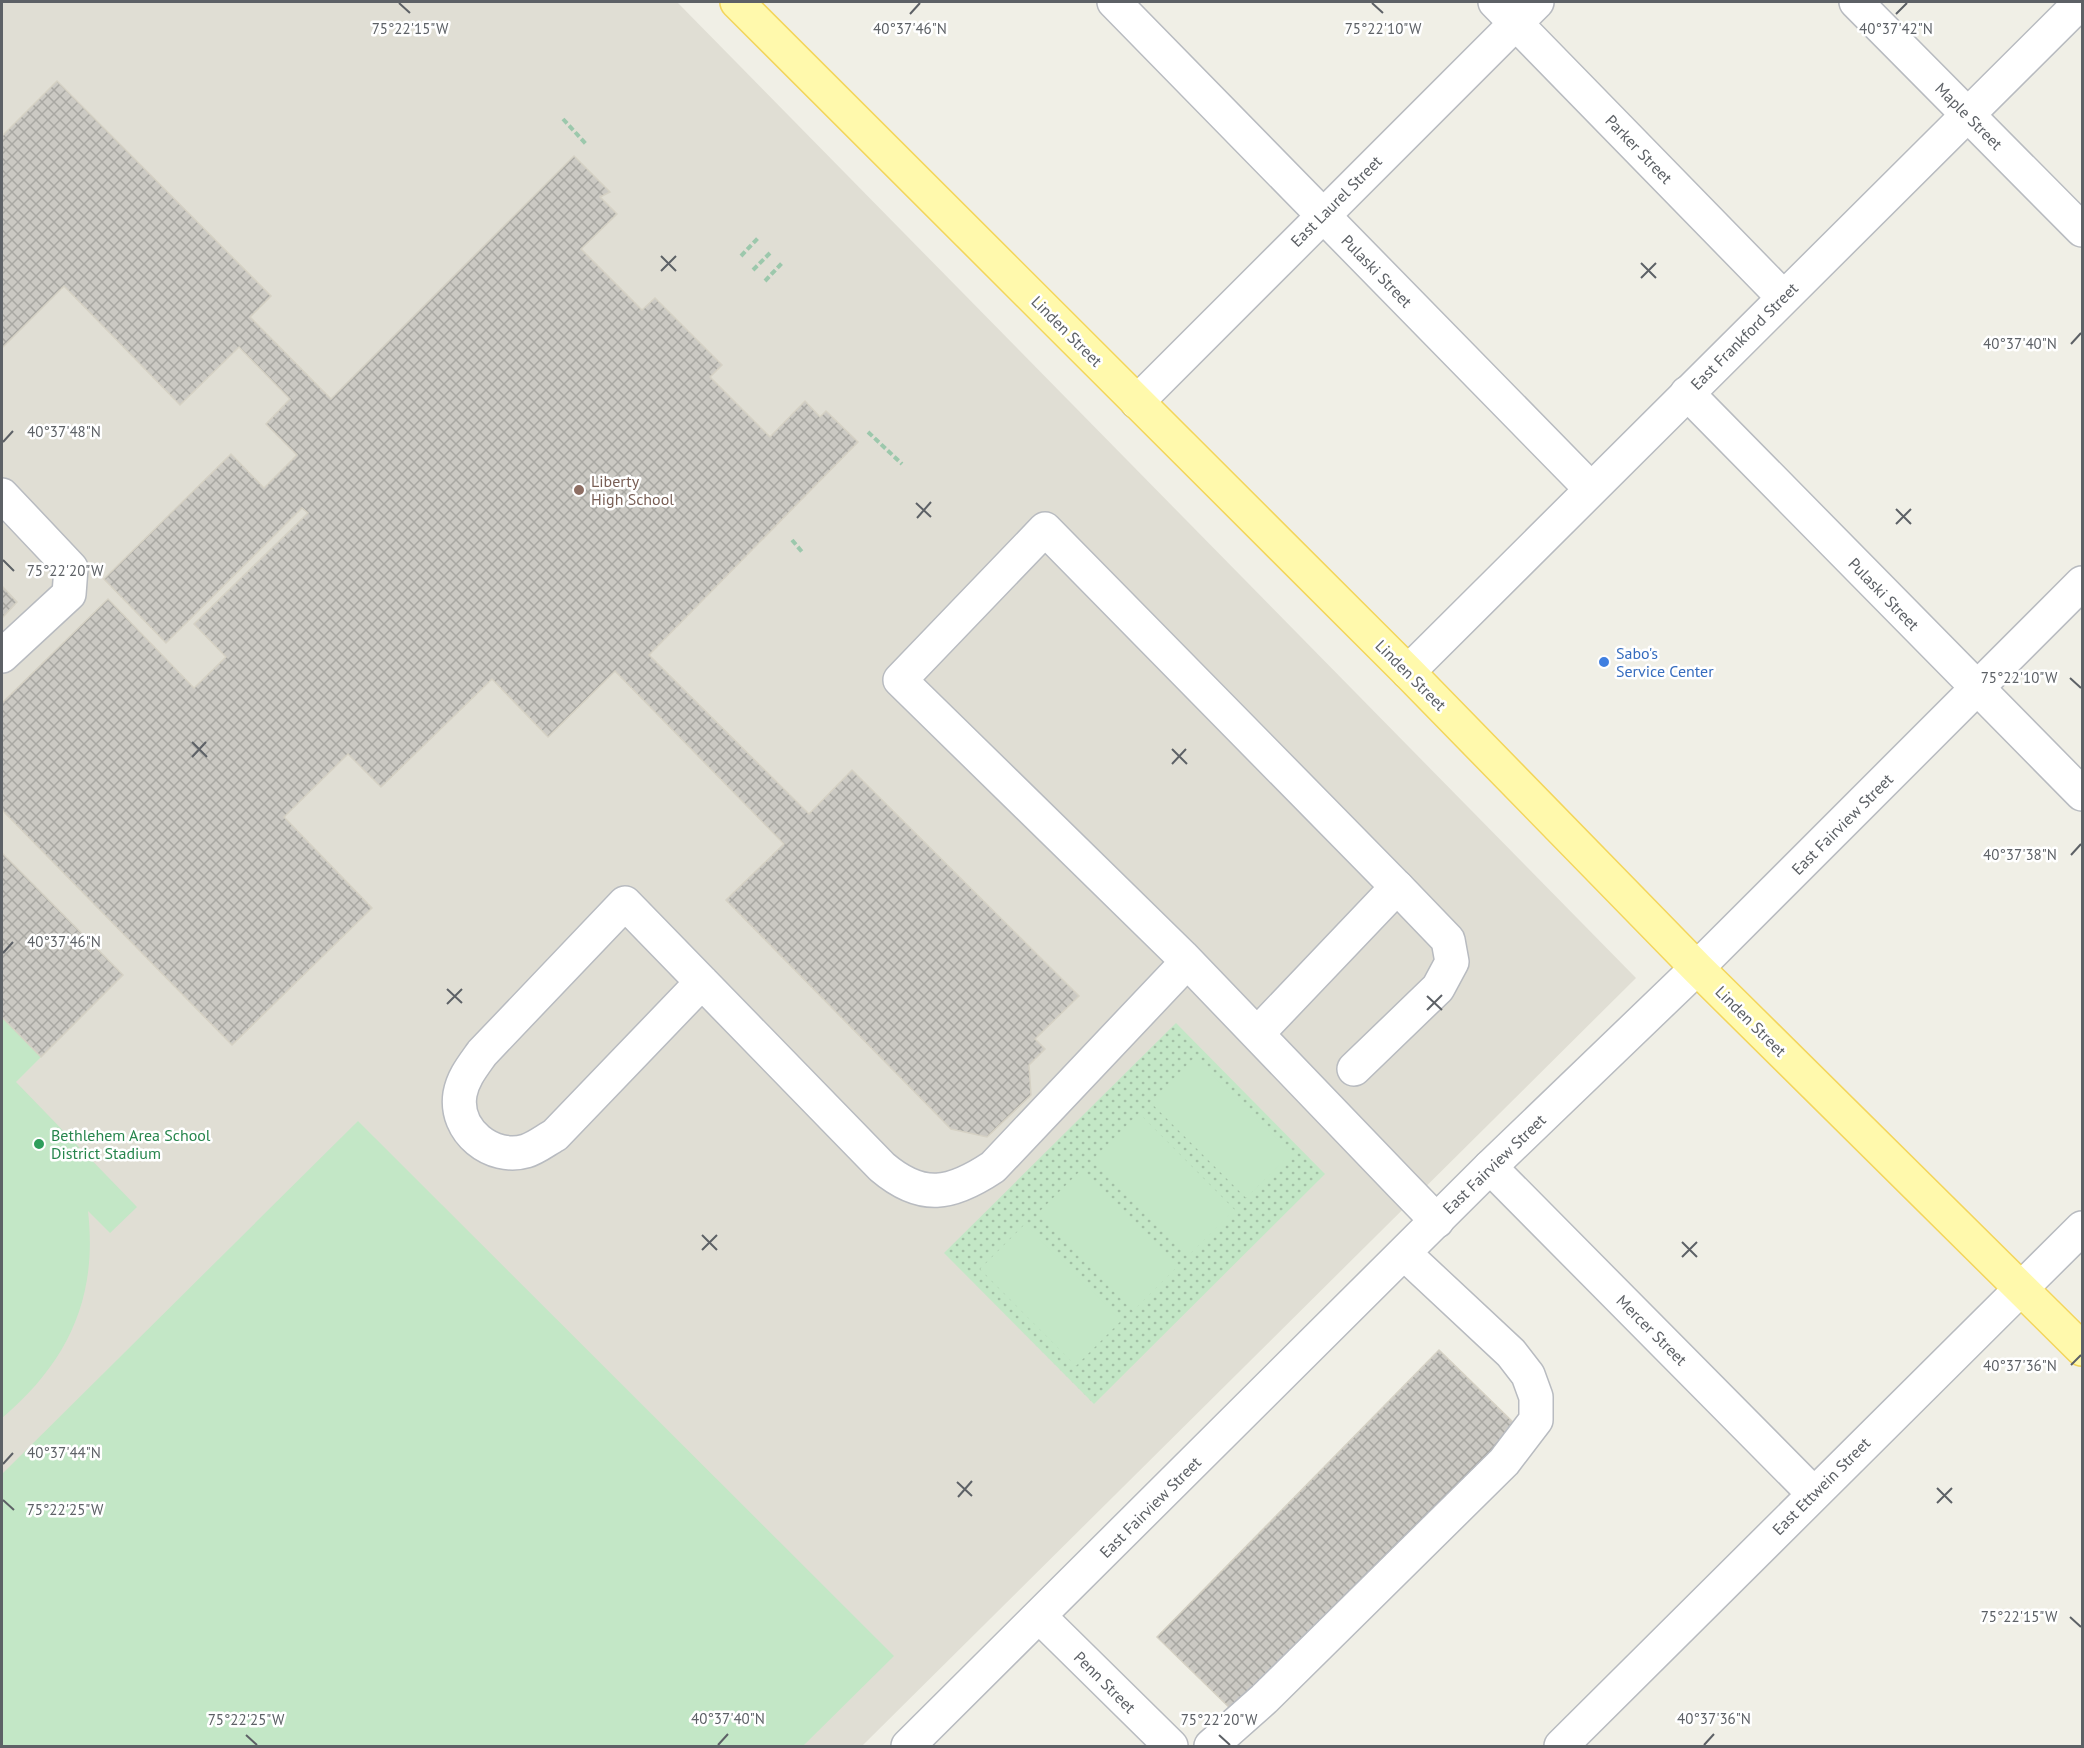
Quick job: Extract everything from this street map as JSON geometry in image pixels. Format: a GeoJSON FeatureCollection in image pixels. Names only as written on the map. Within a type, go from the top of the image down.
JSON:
{"type":"FeatureCollection","features":[{"type":"Feature","properties":{"kind":"main road","name":"Linden Street"},"geometry":{"type":"LineString","coordinates":[[737,2],[1408,672],[1697,968],[2082,1349]]}},
{"type":"Feature","properties":{"kind":"street","name":"Maple Street"},"geometry":{"type":"LineString","coordinates":[[1856,2],[2082,230]]}},
{"type":"Feature","properties":{"kind":"street","name":"East Frankford Street"},"geometry":{"type":"LineString","coordinates":[[1408,672],[2081,2]]}},
{"type":"Feature","properties":{"kind":"street","name":"Pulaski Street"},"geometry":{"type":"LineString","coordinates":[[1128,6],[1322,214],[1591,489]]}},
{"type":"Feature","properties":{"kind":"street","name":"East Laurel Street"},"geometry":{"type":"LineString","coordinates":[[1137,402],[1173,369],[1516,8]]}},
{"type":"Feature","properties":{"kind":"street","name":"Parker Street"},"geometry":{"type":"LineString","coordinates":[[1516,8],[1783,297]]}},
{"type":"Feature","properties":{"kind":"street","name":"Pulaski Street"},"geometry":{"type":"LineString","coordinates":[[1687,393],[2082,794]]}},
{"type":"Feature","properties":{"kind":"street"},"geometry":{"type":"LineString","coordinates":[[2,495],[71,568],[69,594],[2,656]]}},
{"type":"Feature","properties":{"kind":"street"},"geometry":{"type":"LineString","coordinates":[[1354,1069],[1438,988],[1452,962],[1448,940],[1045,530],[900,680],[1187,962],[1437,1221]]}},
{"type":"Feature","properties":{"kind":"street","name":"East Fairview Street"},"geometry":{"type":"LineString","coordinates":[[908,1746],[1490,1167],[1697,968],[2082,583]]}},
{"type":"Feature","properties":{"kind":"street"},"geometry":{"type":"LineString","coordinates":[[1257,1034],[1397,887]]}},
{"type":"Feature","properties":{"kind":"street"},"geometry":{"type":"LineString","coordinates":[[702,982],[555,1135],[528,1151],[504,1154],[484,1147],[468,1129],[460,1097],[465,1076],[482,1053],[625,903],[702,982],[882,1167],[902,1184],[926,1190],[966,1185],[993,1167],[1187,962]]}},
{"type":"Feature","properties":{"kind":"street","name":"Mercer Street"},"geometry":{"type":"LineString","coordinates":[[1490,1167],[1814,1493]]}},
{"type":"Feature","properties":{"kind":"street","name":"East Ettwein Street"},"geometry":{"type":"LineString","coordinates":[[1561,1746],[2082,1227]]}},
{"type":"Feature","properties":{"kind":"street"},"geometry":{"type":"LineString","coordinates":[[1211,1746],[1264,1699],[1504,1462],[1536,1420],[1536,1397],[1528,1375],[1511,1353],[1405,1254]]}},
{"type":"Feature","properties":{"kind":"street","name":"Penn Street"},"geometry":{"type":"LineString","coordinates":[[1040,1617],[1171,1746]]}},
{"type":"Feature","properties":{"kind":"path"},"geometry":{"type":"LineString","coordinates":[[563,119],[586,144]]}},
{"type":"Feature","properties":{"kind":"path"},"geometry":{"type":"LineString","coordinates":[[741,256],[759,237]]}},
{"type":"Feature","properties":{"kind":"path"},"geometry":{"type":"LineString","coordinates":[[753,270],[772,251]]}},
{"type":"Feature","properties":{"kind":"path"},"geometry":{"type":"LineString","coordinates":[[765,281],[783,262]]}},
{"type":"Feature","properties":{"kind":"path"},"geometry":{"type":"LineString","coordinates":[[868,432],[902,464]]}},
{"type":"Feature","properties":{"kind":"path"},"geometry":{"type":"LineString","coordinates":[[792,540],[803,553]]}},
{"type":"Feature","properties":{"kind":"shaded area","name":"Liberty High School"},"geometry":{"type":"Polygon","coordinates":[[[2,2],[677,2],[1636,978],[862,1746],[2,1746],[2,2]]]}},
{"type":"Feature","properties":{"kind":"green space","name":"Bethlehem Area School District Stadium"},"geometry":{"type":"Polygon","coordinates":[[[2,853],[123,975],[16,1082],[137,1207],[110,1233],[88,1211],[90,1243],[88,1272],[83,1300],[73,1326],[61,1351],[45,1374],[2,1418],[2,853]]]}},
{"type":"Feature","properties":{"kind":"green space"},"geometry":{"type":"Polygon","coordinates":[[[1176,1023],[1325,1174],[1094,1404],[944,1253],[1176,1023]]]}},
{"type":"Feature","properties":{"kind":"green space"},"geometry":{"type":"Polygon","coordinates":[[[1195,1057],[1291,1154],[1246,1198],[1150,1102],[1195,1057]]]}},
{"type":"Feature","properties":{"kind":"green space"},"geometry":{"type":"Polygon","coordinates":[[[1139,1113],[1235,1210],[1190,1254],[1094,1158],[1139,1113]]]}},
{"type":"Feature","properties":{"kind":"green space"},"geometry":{"type":"Polygon","coordinates":[[[358,1121],[894,1656],[803,1746],[2,1746],[2,1474],[358,1121]]]}},
{"type":"Feature","properties":{"kind":"green space"},"geometry":{"type":"Polygon","coordinates":[[[1082,1169],[1178,1266],[1133,1311],[1037,1214],[1082,1169]]]}},
{"type":"Feature","properties":{"kind":"green space"},"geometry":{"type":"Polygon","coordinates":[[[1025,1224],[1121,1321],[1076,1366],[980,1269],[1025,1224]]]}},
{"type":"Feature","properties":{"kind":"building"},"geometry":{"type":"Polygon","coordinates":[[[57,81],[271,296],[250,317],[331,399],[574,156],[610,192],[600,197],[617,214],[581,249],[642,310],[655,298],[722,365],[710,377],[770,437],[805,401],[820,417],[826,411],[858,442],[649,655],[809,814],[852,770],[1079,996],[1035,1039],[1045,1049],[1029,1065],[1031,1095],[987,1137],[951,1129],[726,900],[784,844],[615,671],[548,737],[492,679],[381,787],[348,754],[284,817],[372,908],[232,1045],[2,810],[2,703],[108,599],[194,688],[226,657],[194,624],[308,513],[302,508],[166,643],[104,579],[231,454],[264,488],[297,455],[266,424],[290,399],[239,347],[180,405],[64,286],[2,348],[2,136],[57,81]]]}},
{"type":"Feature","properties":{"kind":"building"},"geometry":{"type":"Polygon","coordinates":[[[2,586],[17,602],[2,618],[2,586]]]}},
{"type":"Feature","properties":{"kind":"building"},"geometry":{"type":"Polygon","coordinates":[[[2,853],[123,975],[41,1057],[2,1017],[2,853]]]}},
{"type":"Feature","properties":{"kind":"building"},"geometry":{"type":"Polygon","coordinates":[[[1439,1350],[1518,1427],[1236,1714],[1157,1637],[1439,1350]]]}},
{"type":"Feature","properties":{"kind":"place","name":"Liberty High School"},"geometry":{"type":"Point","coordinates":[579,490]}},
{"type":"Feature","properties":{"kind":"place","name":"Sabo's Service Center"},"geometry":{"type":"Point","coordinates":[1604,662]}},
{"type":"Feature","properties":{"kind":"place","name":"Bethlehem Area School District Stadium"},"geometry":{"type":"Point","coordinates":[39,1144]}}]}
